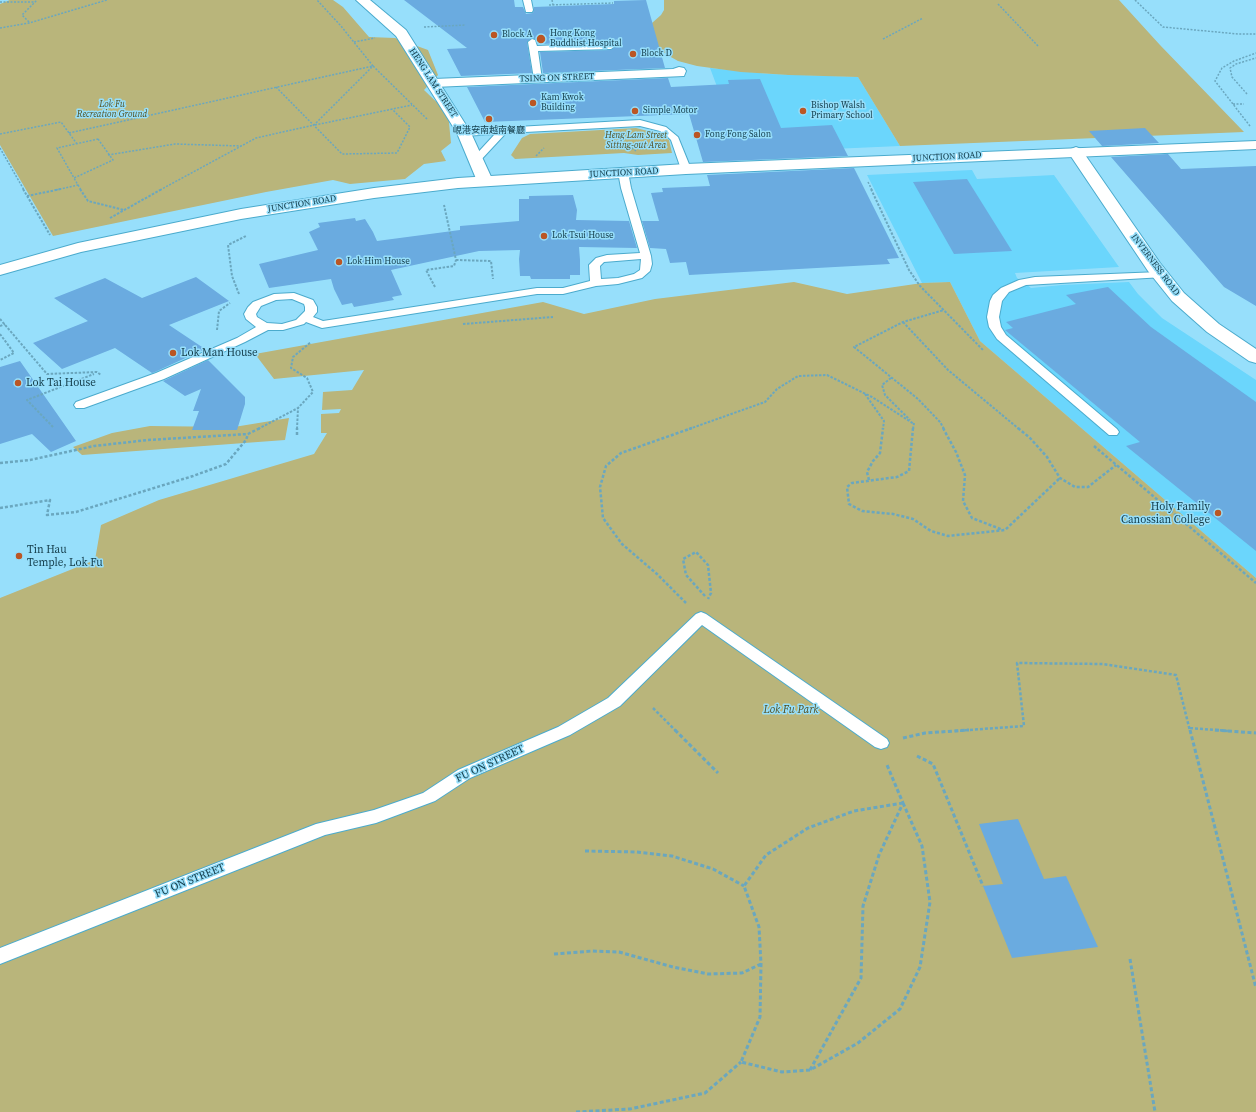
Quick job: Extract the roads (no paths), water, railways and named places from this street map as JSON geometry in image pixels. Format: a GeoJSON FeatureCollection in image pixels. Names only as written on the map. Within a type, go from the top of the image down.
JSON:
{"type":"FeatureCollection","features":[{"type":"Feature","properties":{"kind":"main road","name":"HENG LAM STREET"},"geometry":{"type":"LineString","coordinates":[[362,0],[401,33],[434,83],[464,133],[485,181]]}},
{"type":"Feature","properties":{"kind":"main road","name":"TSING ON STREET"},"geometry":{"type":"LineString","coordinates":[[434,83],[679,73],[679,71]]}},
{"type":"Feature","properties":{"kind":"main road","name":"JUNCTION ROAD"},"geometry":{"type":"LineString","coordinates":[[0,270],[78,248],[253,212],[374,193],[485,181],[686,169],[1256,145]]}},
{"type":"Feature","properties":{"kind":"main road","name":"INVERNESS ROAD"},"geometry":{"type":"LineString","coordinates":[[1076,152],[1160,275],[1178,297],[1194,313],[1218,332],[1256,357]]}},
{"type":"Feature","properties":{"kind":"lane"},"geometry":{"type":"LineString","coordinates":[[527,0],[528,10]]}},
{"type":"Feature","properties":{"kind":"lane"},"geometry":{"type":"LineString","coordinates":[[532,40],[538,79]]}},
{"type":"Feature","properties":{"kind":"lane"},"geometry":{"type":"LineString","coordinates":[[534,49],[610,46]]}},
{"type":"Feature","properties":{"kind":"lane"},"geometry":{"type":"LineString","coordinates":[[464,133],[640,123],[663,129],[675,139],[686,169]]}},
{"type":"Feature","properties":{"kind":"lane"},"geometry":{"type":"LineString","coordinates":[[476,160],[503,131]]}},
{"type":"Feature","properties":{"kind":"lane"},"geometry":{"type":"LineString","coordinates":[[306,318],[322,325],[537,292],[563,291],[596,283],[618,281],[638,276],[645,270],[647,264],[646,256],[622,172]]}},
{"type":"Feature","properties":{"kind":"lane"},"geometry":{"type":"LineString","coordinates":[[596,283],[594,265],[600,260],[607,258],[646,256]]}},
{"type":"Feature","properties":{"kind":"lane"},"geometry":{"type":"LineString","coordinates":[[1113,432],[1001,337],[995,327],[993,317],[996,301],[999,295],[1005,290],[1023,282],[1035,280],[1160,275]]}},
{"type":"Feature","properties":{"kind":"lane"},"geometry":{"type":"LineString","coordinates":[[294,296],[309,302],[311,312],[306,318],[300,322],[288,326],[266,326],[257,323],[252,319],[250,314],[252,309],[257,304],[274,297],[294,296]]}},
{"type":"Feature","properties":{"kind":"lane"},"geometry":{"type":"LineString","coordinates":[[80,405],[160,376],[240,340],[266,326]]}},
{"type":"Feature","properties":{"kind":"lane","name":"FU ON STREET"},"geometry":{"type":"LineString","coordinates":[[0,956],[314,832],[376,816],[429,797],[464,774],[564,731],[614,702],[701,617],[881,743]]}},
{"type":"Feature","properties":{"kind":"place","name":"Block A"},"geometry":{"type":"Point","coordinates":[494,35]}},
{"type":"Feature","properties":{"kind":"place","name":"Hong Kong Buddhist Hospital"},"geometry":{"type":"Point","coordinates":[541,39]}},
{"type":"Feature","properties":{"kind":"place","name":"Block D"},"geometry":{"type":"Point","coordinates":[633,54]}},
{"type":"Feature","properties":{"kind":"place","name":"Kam Kwok Building"},"geometry":{"type":"Point","coordinates":[533,103]}},
{"type":"Feature","properties":{"kind":"place","name":"Simple Motor"},"geometry":{"type":"Point","coordinates":[635,111]}},
{"type":"Feature","properties":{"kind":"place","name":"Bishop Walsh Primary School"},"geometry":{"type":"Point","coordinates":[803,111]}},
{"type":"Feature","properties":{"kind":"place","name":"峴港安南越南餐廳"},"geometry":{"type":"Point","coordinates":[489,119]}},
{"type":"Feature","properties":{"kind":"place","name":"Fong Fong Salon"},"geometry":{"type":"Point","coordinates":[697,135]}},
{"type":"Feature","properties":{"kind":"place","name":"Lok Tsui House"},"geometry":{"type":"Point","coordinates":[544,236]}},
{"type":"Feature","properties":{"kind":"place","name":"Lok Him House"},"geometry":{"type":"Point","coordinates":[339,262]}},
{"type":"Feature","properties":{"kind":"place","name":"Lok Man House"},"geometry":{"type":"Point","coordinates":[173,353]}},
{"type":"Feature","properties":{"kind":"place","name":"Lok Tai House"},"geometry":{"type":"Point","coordinates":[18,383]}},
{"type":"Feature","properties":{"kind":"place","name":"Holy Family Canossian College"},"geometry":{"type":"Point","coordinates":[1218,513]}},
{"type":"Feature","properties":{"kind":"place","name":"Tin Hau Temple, Lok Fu"},"geometry":{"type":"Point","coordinates":[19,556]}},
{"type":"Feature","properties":{"kind":"park label","name":"Lok Fu Recreation Ground"},"geometry":{"type":"Point","coordinates":[112,110]}},
{"type":"Feature","properties":{"kind":"park label","name":"Heng Lam Street Sitting-out Area"},"geometry":{"type":"Point","coordinates":[636,142]}},
{"type":"Feature","properties":{"kind":"park label","name":"Lok Fu Park"},"geometry":{"type":"Point","coordinates":[791,710]}}]}
